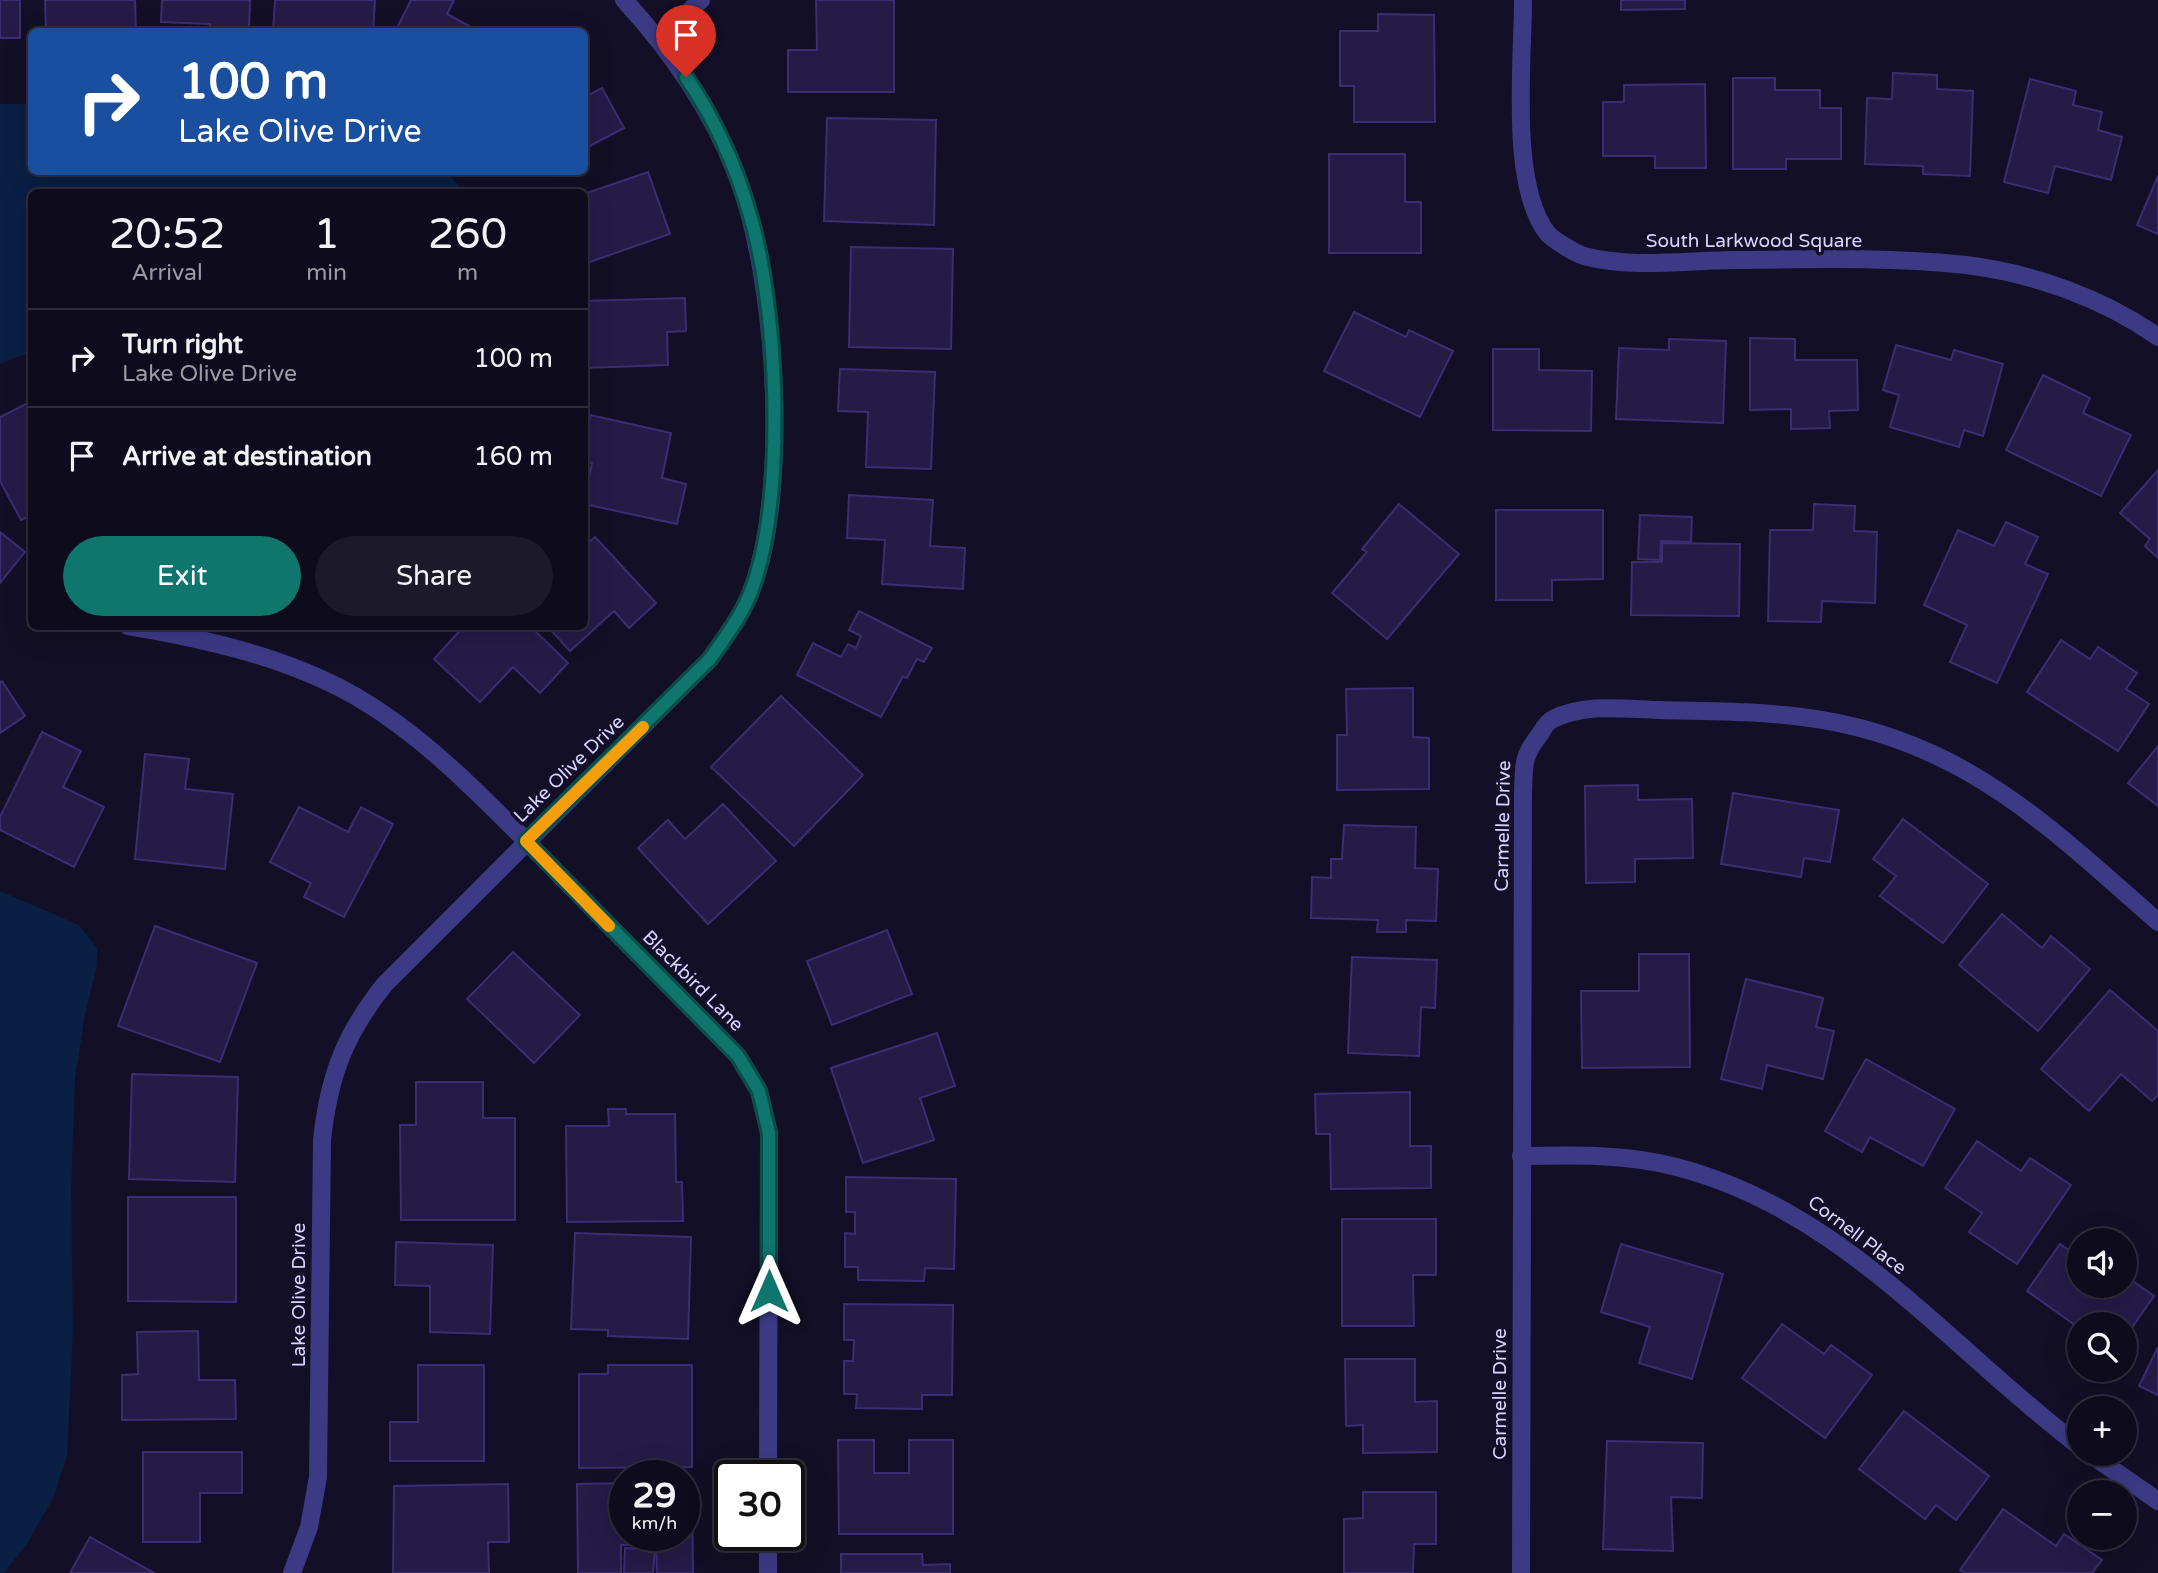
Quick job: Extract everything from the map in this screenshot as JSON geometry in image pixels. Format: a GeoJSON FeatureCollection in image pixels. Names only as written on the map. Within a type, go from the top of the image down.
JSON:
{"type":"FeatureCollection","features":[{"type":"Feature","properties":{"kind":"street","name":"Lake Olive Drive"},"geometry":{"type":"LineString","coordinates":[[292,1573],[309,1527],[318,1477],[322,1140],[327,1098],[339,1057],[357,1019],[383,985],[710,659],[733,627],[753,588],[765,547],[773,460],[773,402],[760,253],[745,199],[719,135],[699,97],[660,39],[624,0]]}},
{"type":"Feature","properties":{"kind":"street"},"geometry":{"type":"LineString","coordinates":[[660,39],[701,0]]}},
{"type":"Feature","properties":{"kind":"street","name":"South Larkwood Square"},"geometry":{"type":"LineString","coordinates":[[1523,0],[1522,153],[1528,196],[1549,235],[1582,255],[1636,263],[1737,260],[1920,262],[1968,266],[2057,286],[2103,305],[2158,337]]}},
{"type":"Feature","properties":{"kind":"street","name":"Blackbird Lane"},"geometry":{"type":"LineString","coordinates":[[148,630],[215,643],[312,674],[354,696],[430,748],[526,841],[738,1056],[759,1091],[769,1133],[768,1460]]}},
{"type":"Feature","properties":{"kind":"street","name":"Carmelle Drive"},"geometry":{"type":"LineString","coordinates":[[1521,1573],[1525,754],[1551,719],[1592,708],[1755,711],[1802,714],[1841,722],[1890,737],[1964,770],[1999,790],[2071,845],[2158,922]]}},
{"type":"Feature","properties":{"kind":"street","name":"Cornell Place"},"geometry":{"type":"LineString","coordinates":[[1521,1156],[1611,1157],[1658,1163],[1744,1189],[1789,1211],[1869,1267],[2067,1436]]}},
{"type":"Feature","properties":{"kind":"street"},"geometry":{"type":"LineString","coordinates":[[2107,1466],[2158,1501]]}},
{"type":"Feature","properties":{"kind":"street"},"geometry":{"type":"LineString","coordinates":[[768,1551],[768,1573]]}},
{"type":"Feature","properties":{"kind":"water"},"geometry":{"type":"Polygon","coordinates":[[[0,104],[28,104],[28,175],[448,175],[462,189],[28,189],[28,353],[0,364],[0,104]]]}},
{"type":"Feature","properties":{"kind":"water"},"geometry":{"type":"Polygon","coordinates":[[[0,891],[79,925],[97,948],[97,965],[85,1014],[75,1079],[71,1189],[73,1332],[67,1456],[53,1498],[28,1542],[4,1573],[0,1573],[0,891]]]}},
{"type":"Feature","properties":{"kind":"building"},"geometry":{"type":"Polygon","coordinates":[[[0,0],[20,0],[20,38],[0,38],[0,0]]]}},
{"type":"Feature","properties":{"kind":"building"},"geometry":{"type":"Polygon","coordinates":[[[45,0],[135,0],[136,28],[46,28],[45,0]]]}},
{"type":"Feature","properties":{"kind":"building"},"geometry":{"type":"Polygon","coordinates":[[[162,0],[250,0],[249,28],[210,28],[210,24],[161,22],[162,0]]]}},
{"type":"Feature","properties":{"kind":"building"},"geometry":{"type":"Polygon","coordinates":[[[275,0],[375,0],[373,28],[273,28],[275,0]]]}},
{"type":"Feature","properties":{"kind":"building"},"geometry":{"type":"Polygon","coordinates":[[[411,0],[454,0],[447,14],[473,28],[397,28],[411,0]]]}},
{"type":"Feature","properties":{"kind":"building"},"geometry":{"type":"Polygon","coordinates":[[[816,0],[894,0],[894,92],[788,92],[788,50],[817,50],[816,0]]]}},
{"type":"Feature","properties":{"kind":"building"},"geometry":{"type":"Polygon","coordinates":[[[1621,0],[1685,0],[1685,9],[1621,10],[1621,0]]]}},
{"type":"Feature","properties":{"kind":"building"},"geometry":{"type":"Polygon","coordinates":[[[1378,14],[1434,15],[1435,122],[1354,122],[1354,86],[1340,86],[1340,31],[1378,31],[1378,14]]]}},
{"type":"Feature","properties":{"kind":"building"},"geometry":{"type":"Polygon","coordinates":[[[1893,73],[1937,75],[1937,89],[1973,91],[1970,176],[1923,174],[1923,166],[1865,164],[1867,98],[1892,99],[1893,73]]]}},
{"type":"Feature","properties":{"kind":"building"},"geometry":{"type":"Polygon","coordinates":[[[1733,78],[1775,78],[1775,90],[1820,90],[1820,108],[1841,108],[1841,159],[1786,159],[1786,169],[1733,169],[1733,78]]]}},
{"type":"Feature","properties":{"kind":"building"},"geometry":{"type":"Polygon","coordinates":[[[2030,79],[2076,91],[2073,105],[2102,112],[2098,130],[2122,137],[2111,180],[2055,166],[2048,193],[2004,182],[2030,79]]]}},
{"type":"Feature","properties":{"kind":"building"},"geometry":{"type":"Polygon","coordinates":[[[1705,84],[1706,168],[1655,168],[1655,156],[1603,156],[1603,102],[1624,102],[1624,85],[1705,84]]]}},
{"type":"Feature","properties":{"kind":"building"},"geometry":{"type":"Polygon","coordinates":[[[602,88],[624,128],[588,147],[588,95],[602,88]]]}},
{"type":"Feature","properties":{"kind":"building"},"geometry":{"type":"Polygon","coordinates":[[[827,118],[936,120],[934,225],[824,221],[827,118]]]}},
{"type":"Feature","properties":{"kind":"building"},"geometry":{"type":"Polygon","coordinates":[[[1329,154],[1405,154],[1405,202],[1421,202],[1421,253],[1329,253],[1329,154]]]}},
{"type":"Feature","properties":{"kind":"building"},"geometry":{"type":"Polygon","coordinates":[[[648,172],[670,234],[588,263],[588,193],[648,172]]]}},
{"type":"Feature","properties":{"kind":"building"},"geometry":{"type":"Polygon","coordinates":[[[2158,176],[2158,234],[2137,225],[2158,176]]]}},
{"type":"Feature","properties":{"kind":"building"},"geometry":{"type":"Polygon","coordinates":[[[851,247],[953,249],[951,349],[849,347],[851,247]]]}},
{"type":"Feature","properties":{"kind":"building"},"geometry":{"type":"Polygon","coordinates":[[[685,298],[686,331],[667,332],[668,365],[588,368],[588,301],[685,298]]]}},
{"type":"Feature","properties":{"kind":"building"},"geometry":{"type":"Polygon","coordinates":[[[1354,312],[1406,337],[1409,330],[1453,351],[1420,417],[1324,371],[1354,312]]]}},
{"type":"Feature","properties":{"kind":"building"},"geometry":{"type":"Polygon","coordinates":[[[1750,338],[1795,339],[1795,360],[1857,360],[1858,410],[1829,411],[1830,428],[1791,429],[1791,409],[1750,410],[1750,338]]]}},
{"type":"Feature","properties":{"kind":"building"},"geometry":{"type":"Polygon","coordinates":[[[1669,339],[1726,341],[1723,423],[1616,419],[1619,348],[1669,350],[1669,339]]]}},
{"type":"Feature","properties":{"kind":"building"},"geometry":{"type":"Polygon","coordinates":[[[1896,345],[1951,360],[1954,350],[2003,364],[1983,436],[1964,430],[1959,447],[1890,427],[1899,395],[1883,390],[1896,345]]]}},
{"type":"Feature","properties":{"kind":"building"},"geometry":{"type":"Polygon","coordinates":[[[1493,349],[1539,349],[1539,370],[1592,371],[1591,431],[1493,430],[1493,349]]]}},
{"type":"Feature","properties":{"kind":"building"},"geometry":{"type":"Polygon","coordinates":[[[840,369],[935,372],[931,469],[866,467],[868,412],[838,411],[840,369]]]}},
{"type":"Feature","properties":{"kind":"building"},"geometry":{"type":"Polygon","coordinates":[[[2043,375],[2090,398],[2083,413],[2131,435],[2101,496],[2006,450],[2043,375]]]}},
{"type":"Feature","properties":{"kind":"building"},"geometry":{"type":"Polygon","coordinates":[[[28,403],[28,517],[21,520],[0,481],[0,417],[28,403]]]}},
{"type":"Feature","properties":{"kind":"building"},"geometry":{"type":"Polygon","coordinates":[[[590,415],[671,433],[662,478],[686,484],[677,524],[588,505],[592,463],[588,462],[590,415]]]}},
{"type":"Feature","properties":{"kind":"building"},"geometry":{"type":"Polygon","coordinates":[[[2158,470],[2158,558],[2145,546],[2150,539],[2120,513],[2158,470]]]}},
{"type":"Feature","properties":{"kind":"building"},"geometry":{"type":"Polygon","coordinates":[[[849,495],[933,500],[930,546],[965,548],[963,589],[882,584],[885,540],[847,538],[849,495]]]}},
{"type":"Feature","properties":{"kind":"building"},"geometry":{"type":"Polygon","coordinates":[[[1399,504],[1459,554],[1387,639],[1332,593],[1367,552],[1362,549],[1399,504]]]}},
{"type":"Feature","properties":{"kind":"building"},"geometry":{"type":"Polygon","coordinates":[[[1814,504],[1855,506],[1854,531],[1877,532],[1875,603],[1822,601],[1821,622],[1768,621],[1770,530],[1813,530],[1814,504]]]}},
{"type":"Feature","properties":{"kind":"building"},"geometry":{"type":"Polygon","coordinates":[[[1496,510],[1603,510],[1603,579],[1552,580],[1552,600],[1496,600],[1496,510]]]}},
{"type":"Feature","properties":{"kind":"building"},"geometry":{"type":"Polygon","coordinates":[[[1640,515],[1692,517],[1691,542],[1661,541],[1660,560],[1638,559],[1640,515]]]}},
{"type":"Feature","properties":{"kind":"building"},"geometry":{"type":"Polygon","coordinates":[[[2006,522],[2038,537],[2025,564],[2048,574],[1997,683],[1950,662],[1967,625],[1924,605],[1958,530],[1994,546],[2006,522]]]}},
{"type":"Feature","properties":{"kind":"building"},"geometry":{"type":"Polygon","coordinates":[[[0,532],[25,552],[0,583],[0,532]]]}},
{"type":"Feature","properties":{"kind":"building"},"geometry":{"type":"Polygon","coordinates":[[[595,537],[656,603],[629,628],[614,611],[570,651],[551,630],[588,630],[588,543],[595,537]]]}},
{"type":"Feature","properties":{"kind":"building"},"geometry":{"type":"Polygon","coordinates":[[[1662,543],[1740,544],[1739,616],[1631,615],[1632,562],[1662,562],[1662,543]]]}},
{"type":"Feature","properties":{"kind":"building"},"geometry":{"type":"Polygon","coordinates":[[[859,611],[932,648],[924,662],[917,659],[907,678],[903,676],[881,717],[797,675],[813,643],[841,657],[848,644],[856,648],[861,636],[849,630],[859,611]]]}},
{"type":"Feature","properties":{"kind":"building"},"geometry":{"type":"Polygon","coordinates":[[[460,630],[534,630],[568,663],[540,693],[513,667],[480,702],[434,659],[460,630]]]}},
{"type":"Feature","properties":{"kind":"building"},"geometry":{"type":"Polygon","coordinates":[[[2061,640],[2090,659],[2098,647],[2137,673],[2126,689],[2149,704],[2118,751],[2027,692],[2061,640]]]}},
{"type":"Feature","properties":{"kind":"building"},"geometry":{"type":"Polygon","coordinates":[[[2,681],[25,716],[0,733],[0,682],[2,681]]]}},
{"type":"Feature","properties":{"kind":"building"},"geometry":{"type":"Polygon","coordinates":[[[1413,688],[1413,737],[1429,738],[1429,789],[1337,790],[1337,735],[1347,735],[1346,689],[1413,688]]]}},
{"type":"Feature","properties":{"kind":"building"},"geometry":{"type":"Polygon","coordinates":[[[781,696],[863,775],[794,846],[711,767],[781,696]]]}},
{"type":"Feature","properties":{"kind":"building"},"geometry":{"type":"Polygon","coordinates":[[[42,732],[81,751],[63,787],[104,807],[74,867],[0,830],[0,817],[42,732]]]}},
{"type":"Feature","properties":{"kind":"building"},"geometry":{"type":"Polygon","coordinates":[[[2158,746],[2158,806],[2128,783],[2158,746]]]}},
{"type":"Feature","properties":{"kind":"building"},"geometry":{"type":"Polygon","coordinates":[[[145,754],[189,759],[185,789],[233,794],[225,869],[135,859],[145,754]]]}},
{"type":"Feature","properties":{"kind":"building"},"geometry":{"type":"Polygon","coordinates":[[[1638,785],[1638,800],[1692,799],[1693,858],[1635,859],[1635,882],[1586,883],[1585,786],[1638,785]]]}},
{"type":"Feature","properties":{"kind":"building"},"geometry":{"type":"Polygon","coordinates":[[[1733,793],[1839,810],[1830,862],[1804,858],[1801,877],[1721,864],[1733,793]]]}},
{"type":"Feature","properties":{"kind":"building"},"geometry":{"type":"Polygon","coordinates":[[[723,804],[776,861],[708,924],[638,848],[668,820],[685,839],[723,804]]]}},
{"type":"Feature","properties":{"kind":"building"},"geometry":{"type":"Polygon","coordinates":[[[299,807],[348,832],[361,807],[393,824],[344,917],[304,897],[311,883],[270,862],[299,807]]]}},
{"type":"Feature","properties":{"kind":"building"},"geometry":{"type":"Polygon","coordinates":[[[1903,819],[1988,884],[1943,943],[1880,896],[1896,876],[1873,859],[1903,819]]]}},
{"type":"Feature","properties":{"kind":"building"},"geometry":{"type":"Polygon","coordinates":[[[1344,825],[1416,827],[1415,868],[1438,869],[1436,921],[1406,920],[1406,932],[1377,932],[1378,920],[1311,918],[1312,877],[1331,878],[1331,859],[1342,859],[1344,825]]]}},
{"type":"Feature","properties":{"kind":"building"},"geometry":{"type":"Polygon","coordinates":[[[2002,914],[2042,948],[2051,936],[2090,969],[2038,1031],[1959,965],[2002,914]]]}},
{"type":"Feature","properties":{"kind":"building"},"geometry":{"type":"Polygon","coordinates":[[[155,926],[257,963],[220,1062],[118,1026],[155,926]]]}},
{"type":"Feature","properties":{"kind":"building"},"geometry":{"type":"Polygon","coordinates":[[[887,930],[912,994],[832,1025],[807,961],[887,930]]]}},
{"type":"Feature","properties":{"kind":"building"},"geometry":{"type":"Polygon","coordinates":[[[513,952],[580,1015],[534,1063],[467,999],[513,952]]]}},
{"type":"Feature","properties":{"kind":"building"},"geometry":{"type":"Polygon","coordinates":[[[1639,954],[1689,954],[1690,1067],[1582,1068],[1581,991],[1639,991],[1639,954]]]}},
{"type":"Feature","properties":{"kind":"building"},"geometry":{"type":"Polygon","coordinates":[[[1352,957],[1437,960],[1435,1008],[1421,1007],[1419,1056],[1348,1053],[1352,957]]]}},
{"type":"Feature","properties":{"kind":"building"},"geometry":{"type":"Polygon","coordinates":[[[1746,979],[1823,998],[1816,1027],[1834,1031],[1823,1079],[1767,1065],[1762,1089],[1721,1079],[1746,979]]]}},
{"type":"Feature","properties":{"kind":"building"},"geometry":{"type":"Polygon","coordinates":[[[2110,990],[2158,1031],[2158,1095],[2152,1101],[2121,1074],[2089,1111],[2041,1069],[2110,990]]]}},
{"type":"Feature","properties":{"kind":"building"},"geometry":{"type":"Polygon","coordinates":[[[937,1033],[955,1086],[920,1098],[934,1140],[863,1163],[831,1068],[937,1033]]]}},
{"type":"Feature","properties":{"kind":"building"},"geometry":{"type":"Polygon","coordinates":[[[1866,1059],[1955,1109],[1923,1166],[1870,1137],[1862,1152],[1825,1131],[1866,1059]]]}},
{"type":"Feature","properties":{"kind":"building"},"geometry":{"type":"Polygon","coordinates":[[[132,1074],[238,1077],[235,1182],[129,1179],[132,1074]]]}},
{"type":"Feature","properties":{"kind":"building"},"geometry":{"type":"Polygon","coordinates":[[[416,1082],[483,1082],[483,1118],[515,1118],[515,1220],[401,1220],[400,1125],[416,1125],[416,1082]]]}},
{"type":"Feature","properties":{"kind":"building"},"geometry":{"type":"Polygon","coordinates":[[[1410,1092],[1410,1146],[1431,1146],[1431,1188],[1331,1189],[1330,1134],[1316,1134],[1315,1094],[1410,1092]]]}},
{"type":"Feature","properties":{"kind":"building"},"geometry":{"type":"Polygon","coordinates":[[[608,1109],[626,1109],[626,1114],[675,1114],[676,1182],[682,1182],[683,1221],[567,1222],[566,1126],[609,1126],[608,1109]]]}},
{"type":"Feature","properties":{"kind":"building"},"geometry":{"type":"Polygon","coordinates":[[[1977,1141],[2021,1171],[2030,1158],[2071,1185],[2017,1264],[1969,1232],[1982,1213],[1945,1188],[1977,1141]]]}},
{"type":"Feature","properties":{"kind":"building"},"geometry":{"type":"Polygon","coordinates":[[[846,1177],[956,1179],[954,1269],[925,1268],[924,1281],[858,1280],[858,1267],[845,1267],[845,1233],[855,1234],[855,1212],[846,1212],[846,1177]]]}},
{"type":"Feature","properties":{"kind":"building"},"geometry":{"type":"Polygon","coordinates":[[[128,1197],[236,1197],[236,1302],[128,1301],[128,1197]]]}},
{"type":"Feature","properties":{"kind":"building"},"geometry":{"type":"Polygon","coordinates":[[[1342,1219],[1436,1219],[1436,1275],[1413,1275],[1414,1326],[1342,1326],[1342,1219]]]}},
{"type":"Feature","properties":{"kind":"building"},"geometry":{"type":"Polygon","coordinates":[[[575,1233],[691,1237],[688,1339],[608,1336],[608,1330],[571,1329],[575,1233]]]}},
{"type":"Feature","properties":{"kind":"building"},"geometry":{"type":"Polygon","coordinates":[[[396,1242],[493,1245],[490,1334],[430,1332],[430,1286],[395,1285],[396,1242]]]}},
{"type":"Feature","properties":{"kind":"building"},"geometry":{"type":"Polygon","coordinates":[[[1621,1244],[1723,1274],[1692,1379],[1639,1363],[1650,1327],[1601,1312],[1621,1244]]]}},
{"type":"Feature","properties":{"kind":"building"},"geometry":{"type":"Polygon","coordinates":[[[2060,1244],[2067,1249],[2067,1298],[2137,1298],[2137,1284],[2154,1296],[2137,1320],[2137,1312],[2067,1312],[2067,1319],[2027,1291],[2060,1244]]]}},
{"type":"Feature","properties":{"kind":"building"},"geometry":{"type":"Polygon","coordinates":[[[844,1304],[953,1305],[952,1395],[922,1395],[922,1409],[856,1408],[857,1394],[844,1394],[844,1361],[853,1361],[854,1340],[844,1340],[844,1304]]]}},
{"type":"Feature","properties":{"kind":"building"},"geometry":{"type":"Polygon","coordinates":[[[1782,1324],[1824,1354],[1831,1345],[1872,1375],[1825,1438],[1742,1378],[1782,1324]]]}},
{"type":"Feature","properties":{"kind":"building"},"geometry":{"type":"Polygon","coordinates":[[[198,1331],[199,1380],[235,1380],[236,1419],[122,1420],[122,1375],[138,1374],[137,1332],[198,1331]]]}},
{"type":"Feature","properties":{"kind":"building"},"geometry":{"type":"Polygon","coordinates":[[[2158,1347],[2158,1395],[2139,1386],[2158,1347]]]}},
{"type":"Feature","properties":{"kind":"building"},"geometry":{"type":"Polygon","coordinates":[[[1345,1359],[1415,1359],[1415,1402],[1437,1401],[1437,1452],[1363,1453],[1363,1425],[1346,1426],[1345,1359]]]}},
{"type":"Feature","properties":{"kind":"building"},"geometry":{"type":"Polygon","coordinates":[[[418,1365],[484,1365],[484,1461],[390,1461],[390,1422],[418,1422],[418,1365]]]}},
{"type":"Feature","properties":{"kind":"building"},"geometry":{"type":"Polygon","coordinates":[[[608,1365],[692,1365],[692,1460],[609,1460],[609,1468],[579,1468],[579,1374],[608,1374],[608,1365]]]}},
{"type":"Feature","properties":{"kind":"building"},"geometry":{"type":"Polygon","coordinates":[[[1904,1411],[1989,1476],[1956,1520],[1936,1505],[1925,1519],[1859,1469],[1904,1411]]]}},
{"type":"Feature","properties":{"kind":"building"},"geometry":{"type":"Polygon","coordinates":[[[838,1440],[874,1440],[874,1473],[909,1473],[909,1440],[953,1440],[953,1534],[839,1534],[838,1440]]]}},
{"type":"Feature","properties":{"kind":"building"},"geometry":{"type":"Polygon","coordinates":[[[1607,1441],[1703,1443],[1702,1498],[1671,1497],[1673,1551],[1603,1549],[1607,1441]]]}},
{"type":"Feature","properties":{"kind":"building"},"geometry":{"type":"Polygon","coordinates":[[[143,1452],[242,1452],[242,1493],[200,1493],[200,1542],[143,1542],[143,1452]]]}},
{"type":"Feature","properties":{"kind":"building"},"geometry":{"type":"Polygon","coordinates":[[[609,1483],[609,1551],[621,1551],[621,1573],[578,1573],[577,1484],[609,1483]]]}},
{"type":"Feature","properties":{"kind":"building"},"geometry":{"type":"Polygon","coordinates":[[[508,1484],[509,1542],[488,1542],[489,1573],[393,1573],[394,1486],[508,1484]]]}},
{"type":"Feature","properties":{"kind":"building"},"geometry":{"type":"Polygon","coordinates":[[[1363,1492],[1436,1492],[1436,1544],[1414,1544],[1413,1573],[1344,1573],[1344,1519],[1363,1518],[1363,1492]]]}},
{"type":"Feature","properties":{"kind":"building"},"geometry":{"type":"Polygon","coordinates":[[[2003,1509],[2056,1546],[2064,1534],[2067,1536],[2067,1550],[2087,1550],[2102,1560],[2092,1573],[1965,1573],[1960,1570],[2003,1509]]]}},
{"type":"Feature","properties":{"kind":"building"},"geometry":{"type":"Polygon","coordinates":[[[90,1537],[154,1573],[70,1573],[90,1537]]]}},
{"type":"Feature","properties":{"kind":"building"},"geometry":{"type":"Polygon","coordinates":[[[625,1551],[655,1551],[653,1573],[624,1573],[625,1551]]]}},
{"type":"Feature","properties":{"kind":"building"},"geometry":{"type":"Polygon","coordinates":[[[656,1551],[693,1551],[693,1573],[657,1573],[656,1551]]]}},
{"type":"Feature","properties":{"kind":"building"},"geometry":{"type":"Polygon","coordinates":[[[841,1554],[922,1554],[923,1565],[950,1564],[950,1573],[841,1573],[841,1554]]]}},
{"type":"Feature","properties":{"kind":"slow traffic"},"geometry":{"type":"LineString","coordinates":[[609,926],[526,841],[643,727]]}},
{"type":"Feature","properties":{"kind":"route"},"geometry":{"type":"LineString","coordinates":[[686,77],[719,135],[736,173],[750,212],[760,253],[766,297],[773,402],[773,460],[765,547],[753,588],[733,627],[710,659],[526,841],[738,1056],[759,1091],[769,1133],[769,1291]]}}]}
